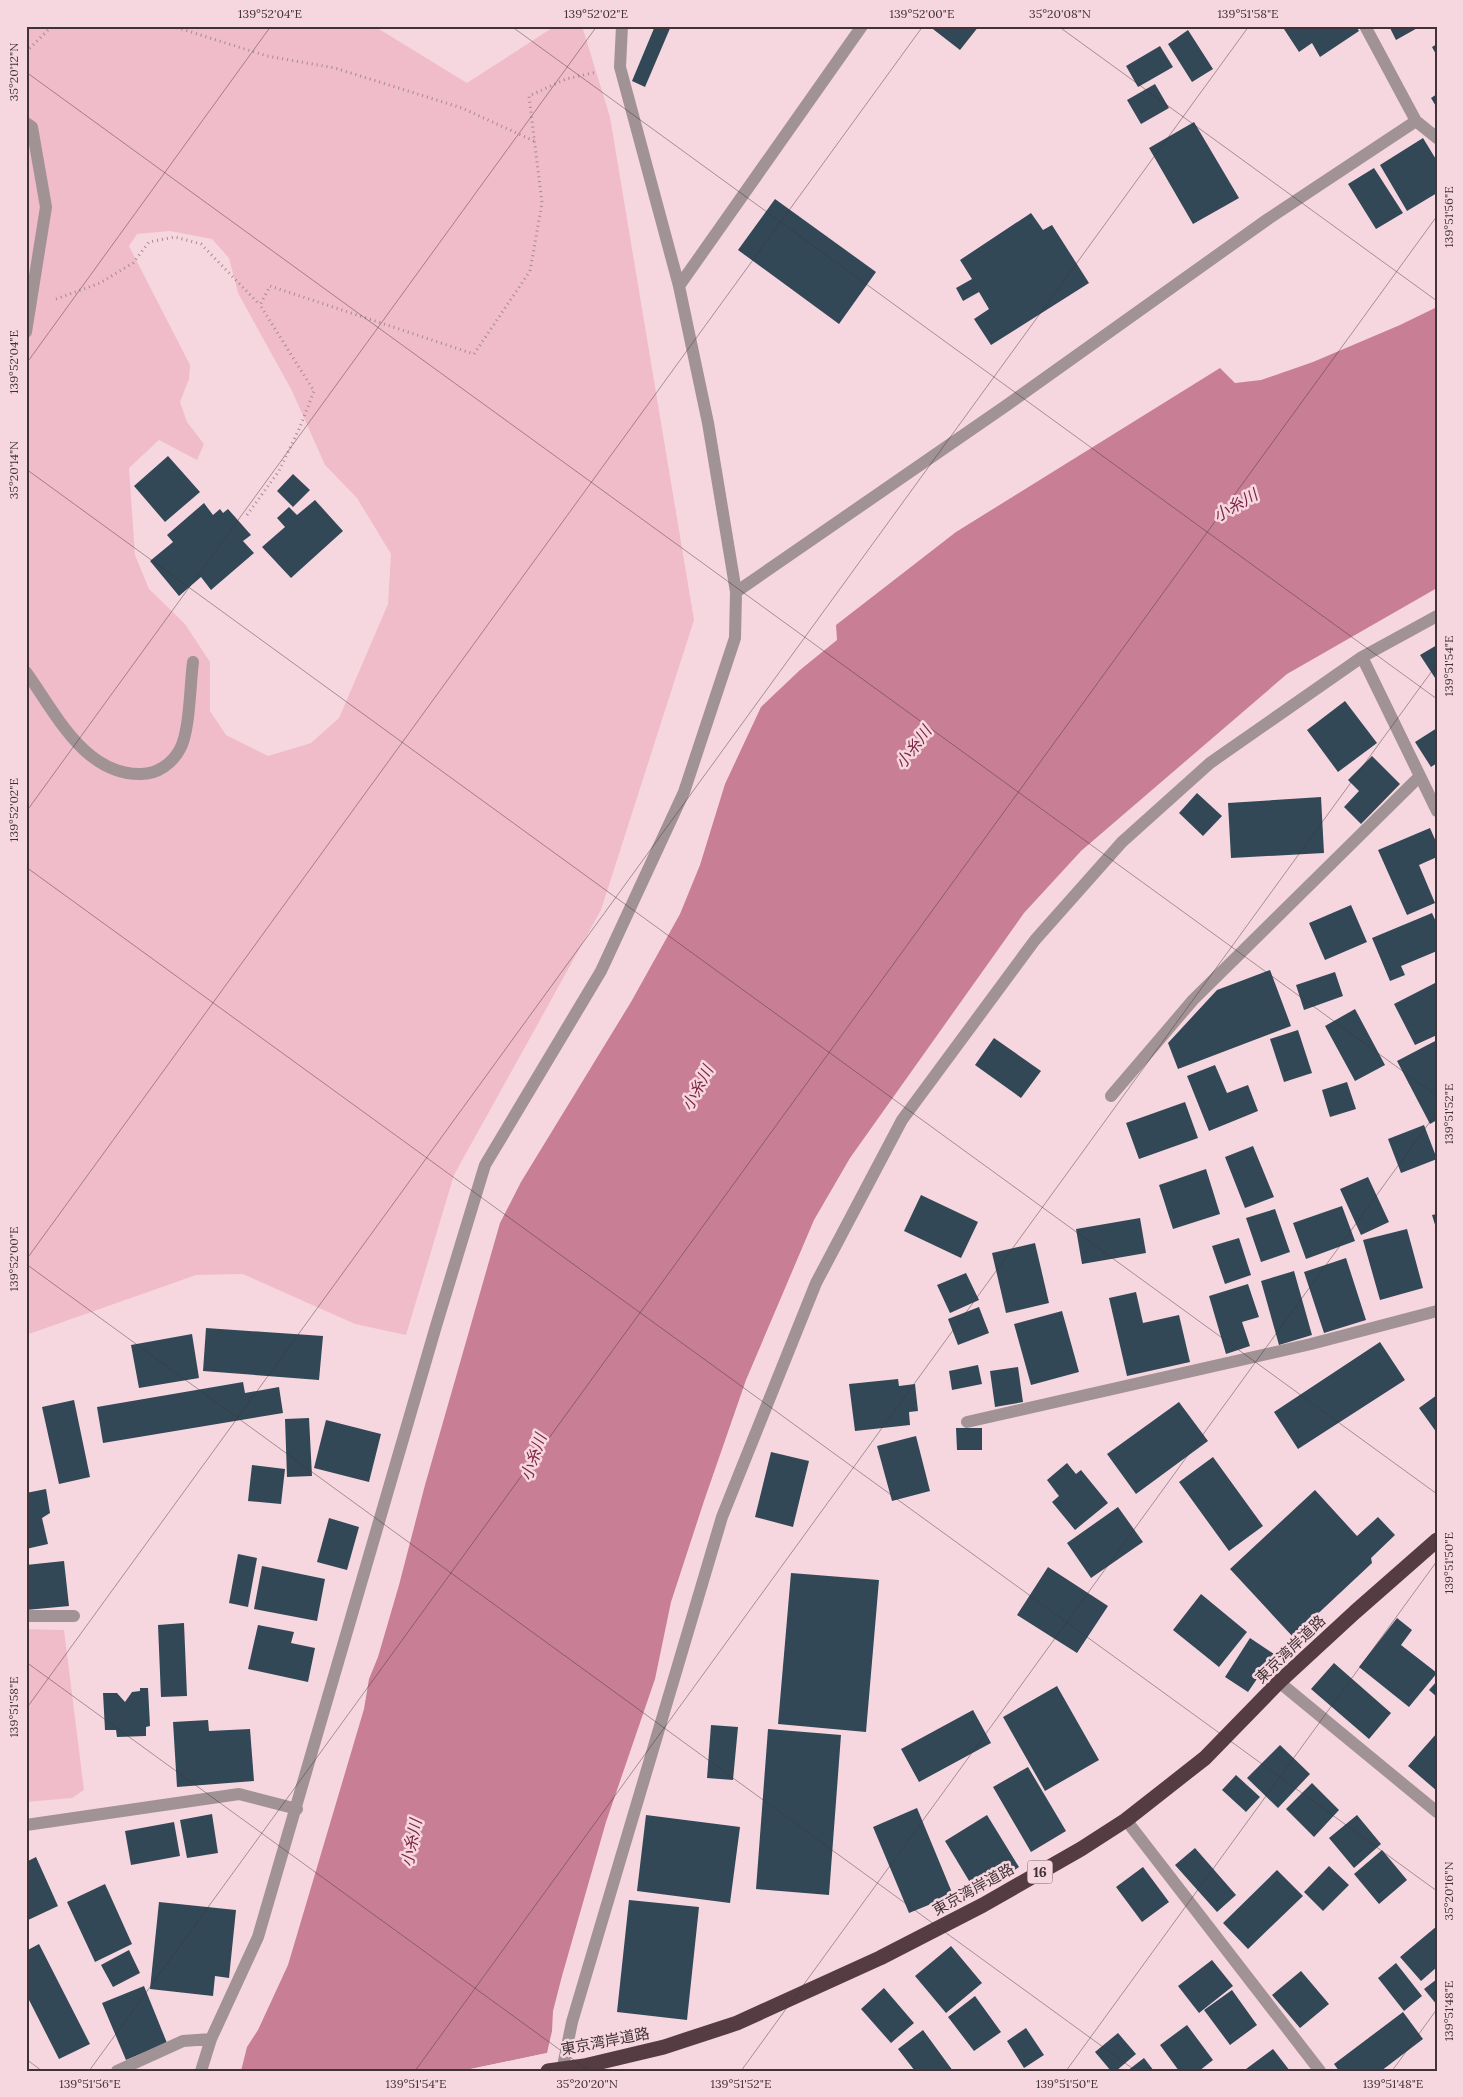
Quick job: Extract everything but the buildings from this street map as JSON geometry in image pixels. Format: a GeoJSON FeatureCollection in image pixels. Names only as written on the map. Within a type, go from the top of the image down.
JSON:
{"type":"FeatureCollection","features":[{"type":"Feature","properties":{"kind":"highway","name":"東京湾岸道路"},"geometry":{"type":"LineString","coordinates":[[557,2070],[584,2066],[664,2047],[737,2023],[880,1958],[983,1905],[1081,1849],[1126,1820],[1205,1758],[1279,1682],[1437,1540]]}},
{"type":"Feature","properties":{"kind":"street"},"geometry":{"type":"LineString","coordinates":[[201,2071],[211,2039],[258,1937],[297,1809],[436,1326],[485,1165],[601,971],[684,792],[735,638],[736,592],[708,423],[679,286],[620,67],[622,26]]}},
{"type":"Feature","properties":{"kind":"street"},"geometry":{"type":"LineString","coordinates":[[679,286],[862,26]]}},
{"type":"Feature","properties":{"kind":"street"},"geometry":{"type":"LineString","coordinates":[[1365,26],[1416,121],[1437,138]]}},
{"type":"Feature","properties":{"kind":"street"},"geometry":{"type":"LineString","coordinates":[[736,592],[1006,405],[1268,219],[1416,121]]}},
{"type":"Feature","properties":{"kind":"street"},"geometry":{"type":"LineString","coordinates":[[26,123],[32,127],[46,207],[26,332]]}},
{"type":"Feature","properties":{"kind":"street"},"geometry":{"type":"LineString","coordinates":[[557,2070],[722,1517],[816,1283],[902,1120],[1035,940],[1122,842],[1210,762],[1362,657],[1437,616]]}},
{"type":"Feature","properties":{"kind":"street"},"geometry":{"type":"LineString","coordinates":[[1362,657],[1437,811]]}},
{"type":"Feature","properties":{"kind":"street"},"geometry":{"type":"LineString","coordinates":[[26,672],[67,730],[86,753],[104,766],[128,774],[151,774],[166,767],[180,749],[186,730],[193,662]]}},
{"type":"Feature","properties":{"kind":"street"},"geometry":{"type":"LineString","coordinates":[[1112,1096],[1193,1000],[1420,776]]}},
{"type":"Feature","properties":{"kind":"street"},"geometry":{"type":"LineString","coordinates":[[966,1422],[1302,1346],[1437,1312]]}},
{"type":"Feature","properties":{"kind":"street"},"geometry":{"type":"LineString","coordinates":[[26,1616],[74,1616]]}},
{"type":"Feature","properties":{"kind":"street"},"geometry":{"type":"LineString","coordinates":[[1279,1682],[1437,1812]]}},
{"type":"Feature","properties":{"kind":"street"},"geometry":{"type":"LineString","coordinates":[[26,1825],[239,1794],[297,1809]]}},
{"type":"Feature","properties":{"kind":"street"},"geometry":{"type":"LineString","coordinates":[[1126,1820],[1320,2071]]}},
{"type":"Feature","properties":{"kind":"street"},"geometry":{"type":"LineString","coordinates":[[117,2071],[183,2042],[211,2039]]}},
{"type":"Feature","properties":{"kind":"path"},"geometry":{"type":"LineString","coordinates":[[26,52],[52,26]]}},
{"type":"Feature","properties":{"kind":"path"},"geometry":{"type":"LineString","coordinates":[[172,26],[267,56],[335,68],[416,93],[462,108],[535,141]]}},
{"type":"Feature","properties":{"kind":"path"},"geometry":{"type":"LineString","coordinates":[[260,305],[270,286],[474,354],[530,271],[542,203],[529,96],[566,79],[620,67]]}},
{"type":"Feature","properties":{"kind":"path"},"geometry":{"type":"LineString","coordinates":[[30,309],[100,283],[133,263],[149,242],[174,237],[201,244],[260,305],[314,391],[300,427],[279,471],[247,515]]}},
{"type":"Feature","properties":{"kind":"shaded area"},"geometry":{"type":"Polygon","coordinates":[[[26,26],[374,26],[467,83],[555,26],[582,26],[610,117],[694,620],[601,910],[454,1175],[406,1335],[355,1324],[243,1274],[196,1275],[26,1335],[26,26]],[[170,231],[137,234],[129,246],[190,365],[189,379],[180,402],[187,422],[204,444],[197,460],[159,440],[129,468],[135,555],[149,589],[185,624],[210,662],[210,711],[226,735],[268,756],[311,743],[339,718],[388,604],[391,554],[357,498],[325,465],[292,391],[238,293],[229,258],[212,239],[170,231]]]}},
{"type":"Feature","properties":{"kind":"shaded area"},"geometry":{"type":"Polygon","coordinates":[[[26,1629],[64,1630],[84,1790],[72,1798],[26,1802],[26,1629]]]}},
{"type":"Feature","properties":{"kind":"water","name":"小糸川"},"geometry":{"type":"Polygon","coordinates":[[[1437,307],[1437,588],[1287,674],[1081,851],[1024,913],[850,1158],[814,1220],[746,1380],[671,1602],[655,1679],[606,1822],[562,1976],[553,2011],[552,2031],[547,2053],[461,2071],[241,2071],[247,2047],[258,2030],[288,1965],[364,1709],[369,1679],[378,1657],[399,1585],[425,1485],[500,1223],[521,1182],[631,1002],[680,914],[700,865],[725,784],[761,707],[800,670],[837,640],[836,625],[956,532],[1220,368],[1235,383],[1261,380],[1313,362],[1437,307]]]}},
{"type":"Feature","properties":{"kind":"pier"},"geometry":{"type":"Polygon","coordinates":[[[547,2053],[547,2055],[473,2071],[461,2071],[547,2053]]]}}]}
